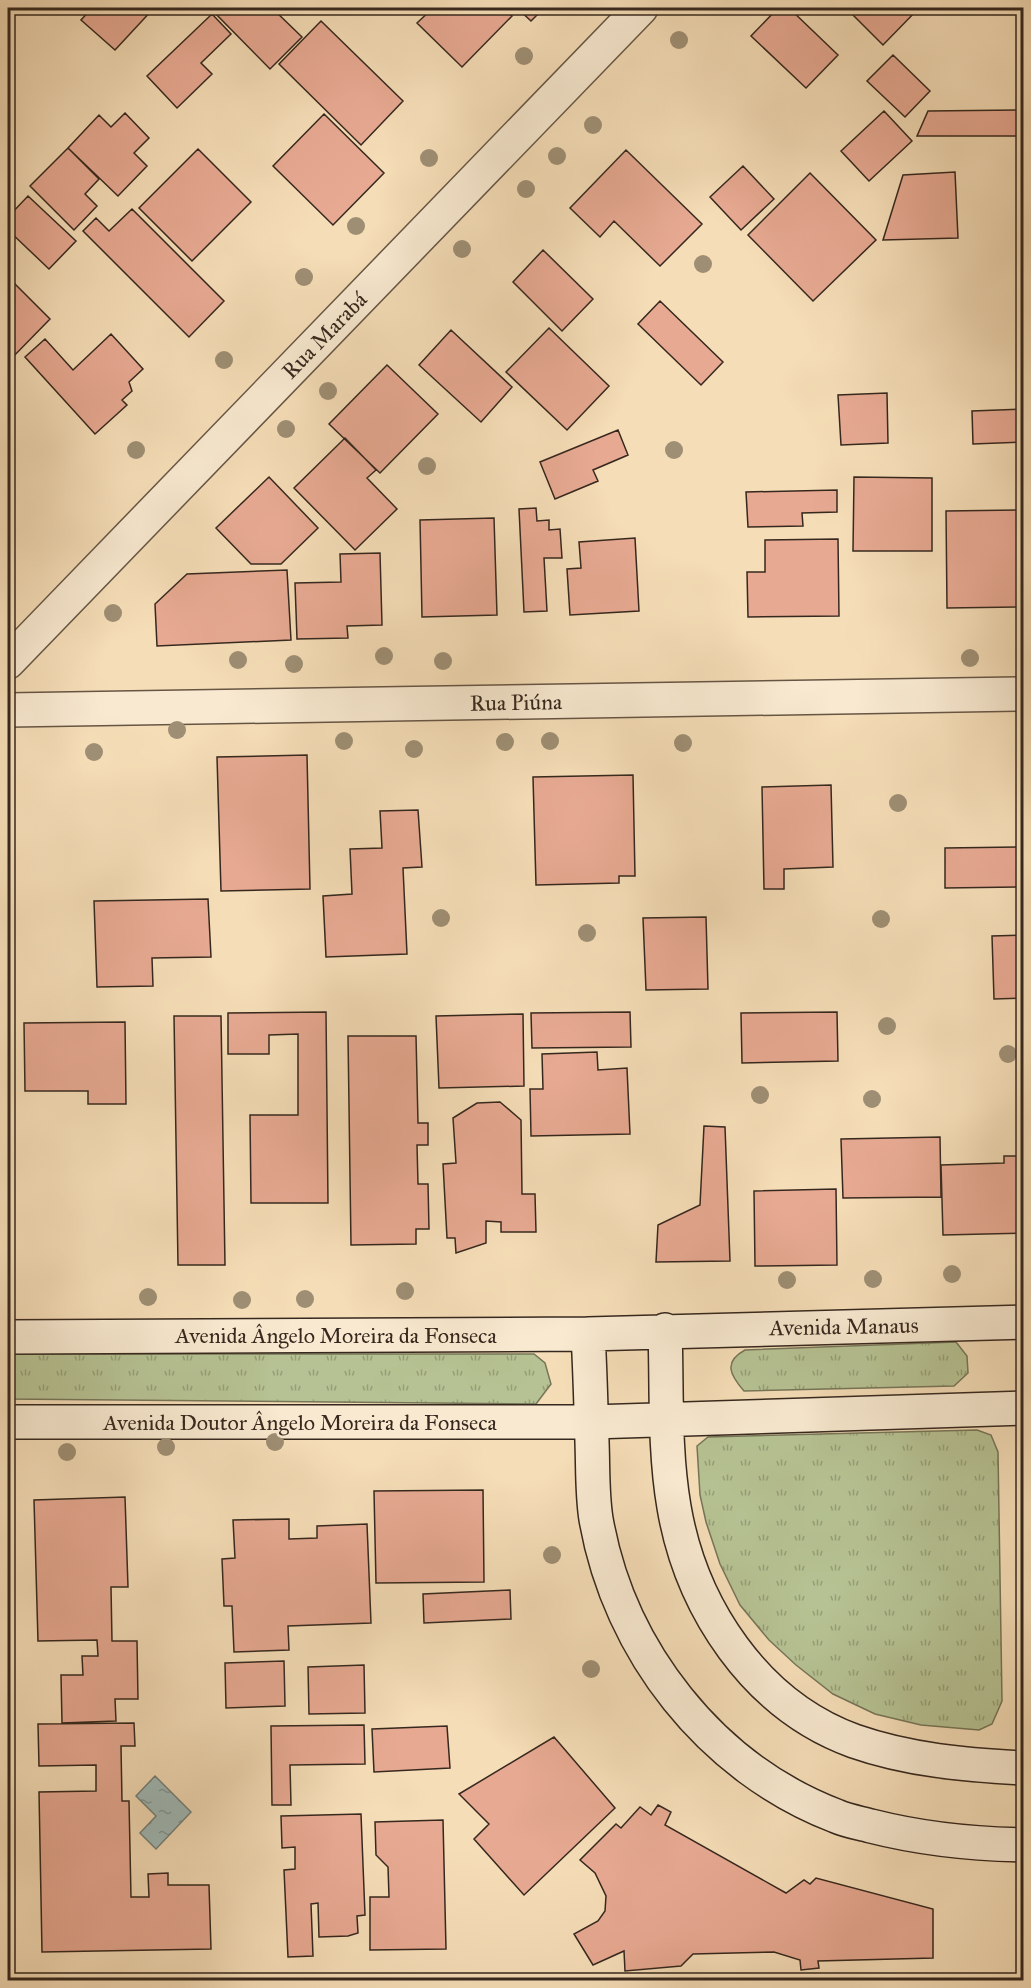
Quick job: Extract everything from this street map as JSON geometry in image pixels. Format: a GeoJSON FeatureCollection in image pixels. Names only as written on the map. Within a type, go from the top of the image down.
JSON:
{"type":"FeatureCollection","features":[{"type":"Feature","properties":{"kind":"street","name":"Rua Marabá"},"geometry":{"type":"LineString","coordinates":[[8,662],[641,8]]}},
{"type":"Feature","properties":{"kind":"street","name":"Rua Piúna"},"geometry":{"type":"LineString","coordinates":[[8,710],[1023,694]]}},
{"type":"Feature","properties":{"kind":"street","name":"Avenida Manaus"},"geometry":{"type":"LineString","coordinates":[[665,1330],[1023,1322]]}},
{"type":"Feature","properties":{"kind":"street","name":"Avenida Ângelo Moreira da Fonseca"},"geometry":{"type":"LineString","coordinates":[[8,1337],[588,1334],[665,1330]]}},
{"type":"Feature","properties":{"kind":"street"},"geometry":{"type":"LineString","coordinates":[[665,1330],[669,1473],[674,1508],[693,1574],[723,1633],[742,1660],[765,1686],[789,1705],[853,1740],[924,1758],[973,1765],[1023,1768]]}},
{"type":"Feature","properties":{"kind":"street"},"geometry":{"type":"LineString","coordinates":[[588,1334],[596,1519],[607,1562],[622,1605],[655,1669],[707,1733],[732,1757],[761,1777],[837,1817],[925,1839],[970,1844],[1023,1845]]}},
{"type":"Feature","properties":{"kind":"street"},"geometry":{"type":"LineString","coordinates":[[668,1419],[1023,1408]]}},
{"type":"Feature","properties":{"kind":"street","name":"Avenida Doutor Ângelo Moreira da Fonseca"},"geometry":{"type":"LineString","coordinates":[[8,1422],[592,1422],[668,1419]]}},
{"type":"Feature","properties":{"kind":"green space"},"geometry":{"type":"Polygon","coordinates":[[[956,1342],[967,1356],[968,1373],[954,1386],[744,1391],[735,1380],[731,1369],[734,1359],[745,1350],[956,1342]]]}},
{"type":"Feature","properties":{"kind":"green space"},"geometry":{"type":"Polygon","coordinates":[[[8,1354],[534,1354],[545,1363],[551,1384],[536,1404],[8,1399],[8,1354]]]}},
{"type":"Feature","properties":{"kind":"green space"},"geometry":{"type":"Polygon","coordinates":[[[977,1430],[991,1435],[998,1452],[1002,1701],[992,1724],[979,1730],[921,1725],[875,1714],[833,1694],[796,1665],[769,1640],[740,1605],[720,1564],[706,1522],[700,1495],[697,1446],[708,1437],[977,1430]]]}},
{"type":"Feature","properties":{"kind":"water"},"geometry":{"type":"Polygon","coordinates":[[[155,1776],[191,1812],[156,1849],[140,1833],[156,1816],[136,1796],[155,1776]]]}},
{"type":"Feature","properties":{"kind":"building"},"geometry":{"type":"Polygon","coordinates":[[[92,8],[154,8],[115,50],[81,20],[92,8]]]}},
{"type":"Feature","properties":{"kind":"building"},"geometry":{"type":"Polygon","coordinates":[[[217,8],[272,8],[302,37],[270,69],[213,11],[217,8]]]}},
{"type":"Feature","properties":{"kind":"building"},"geometry":{"type":"Polygon","coordinates":[[[433,8],[503,8],[512,16],[462,67],[417,23],[433,8]]]}},
{"type":"Feature","properties":{"kind":"building"},"geometry":{"type":"Polygon","coordinates":[[[517,8],[544,8],[531,21],[517,8]]]}},
{"type":"Feature","properties":{"kind":"building"},"geometry":{"type":"Polygon","coordinates":[[[778,8],[789,8],[838,55],[806,88],[751,36],[778,8]]]}},
{"type":"Feature","properties":{"kind":"building"},"geometry":{"type":"Polygon","coordinates":[[[861,8],[919,8],[883,45],[853,15],[861,8]]]}},
{"type":"Feature","properties":{"kind":"building"},"geometry":{"type":"Polygon","coordinates":[[[212,14],[231,34],[201,63],[212,74],[177,108],[147,76],[212,14]]]}},
{"type":"Feature","properties":{"kind":"building"},"geometry":{"type":"Polygon","coordinates":[[[321,21],[403,101],[361,145],[279,64],[321,21]]]}},
{"type":"Feature","properties":{"kind":"building"},"geometry":{"type":"Polygon","coordinates":[[[893,55],[930,91],[905,117],[867,81],[893,55]]]}},
{"type":"Feature","properties":{"kind":"building"},"geometry":{"type":"Polygon","coordinates":[[[1024,110],[1024,136],[917,136],[928,111],[1024,110]]]}},
{"type":"Feature","properties":{"kind":"building"},"geometry":{"type":"Polygon","coordinates":[[[884,111],[912,141],[869,181],[841,151],[884,111]]]}},
{"type":"Feature","properties":{"kind":"building"},"geometry":{"type":"Polygon","coordinates":[[[125,113],[149,138],[134,153],[147,166],[118,196],[68,148],[99,115],[111,127],[125,113]]]}},
{"type":"Feature","properties":{"kind":"building"},"geometry":{"type":"Polygon","coordinates":[[[324,114],[384,173],[333,225],[273,166],[324,114]]]}},
{"type":"Feature","properties":{"kind":"building"},"geometry":{"type":"Polygon","coordinates":[[[68,148],[99,179],[85,194],[97,206],[74,230],[30,186],[68,148]]]}},
{"type":"Feature","properties":{"kind":"building"},"geometry":{"type":"Polygon","coordinates":[[[198,149],[251,202],[192,261],[139,208],[198,149]]]}},
{"type":"Feature","properties":{"kind":"building"},"geometry":{"type":"Polygon","coordinates":[[[626,150],[702,224],[660,266],[614,221],[600,237],[570,208],[626,150]]]}},
{"type":"Feature","properties":{"kind":"building"},"geometry":{"type":"Polygon","coordinates":[[[743,166],[774,199],[741,230],[710,197],[743,166]]]}},
{"type":"Feature","properties":{"kind":"building"},"geometry":{"type":"Polygon","coordinates":[[[955,172],[958,238],[883,240],[903,175],[955,172]]]}},
{"type":"Feature","properties":{"kind":"building"},"geometry":{"type":"Polygon","coordinates":[[[810,173],[876,240],[813,301],[748,235],[810,173]]]}},
{"type":"Feature","properties":{"kind":"building"},"geometry":{"type":"Polygon","coordinates":[[[28,196],[76,241],[49,269],[8,230],[8,217],[28,196]]]}},
{"type":"Feature","properties":{"kind":"building"},"geometry":{"type":"Polygon","coordinates":[[[132,209],[224,301],[189,337],[83,231],[96,218],[109,231],[132,209]]]}},
{"type":"Feature","properties":{"kind":"building"},"geometry":{"type":"Polygon","coordinates":[[[543,250],[593,299],[562,331],[513,282],[543,250]]]}},
{"type":"Feature","properties":{"kind":"building"},"geometry":{"type":"Polygon","coordinates":[[[8,277],[50,319],[8,362],[8,277]]]}},
{"type":"Feature","properties":{"kind":"building"},"geometry":{"type":"Polygon","coordinates":[[[660,301],[723,362],[701,385],[638,324],[660,301]]]}},
{"type":"Feature","properties":{"kind":"building"},"geometry":{"type":"Polygon","coordinates":[[[549,328],[609,386],[567,430],[506,372],[549,328]]]}},
{"type":"Feature","properties":{"kind":"building"},"geometry":{"type":"Polygon","coordinates":[[[451,330],[512,387],[481,422],[419,365],[451,330]]]}},
{"type":"Feature","properties":{"kind":"building"},"geometry":{"type":"Polygon","coordinates":[[[111,334],[143,369],[129,382],[132,391],[122,400],[127,405],[95,434],[25,357],[45,339],[73,370],[111,334]]]}},
{"type":"Feature","properties":{"kind":"building"},"geometry":{"type":"Polygon","coordinates":[[[387,365],[438,414],[380,473],[329,424],[387,365]]]}},
{"type":"Feature","properties":{"kind":"building"},"geometry":{"type":"Polygon","coordinates":[[[887,393],[888,443],[841,445],[838,395],[887,393]]]}},
{"type":"Feature","properties":{"kind":"building"},"geometry":{"type":"Polygon","coordinates":[[[1024,409],[1024,442],[973,444],[972,411],[1024,409]]]}},
{"type":"Feature","properties":{"kind":"building"},"geometry":{"type":"Polygon","coordinates":[[[618,430],[628,455],[593,470],[598,481],[555,499],[540,462],[618,430]]]}},
{"type":"Feature","properties":{"kind":"building"},"geometry":{"type":"Polygon","coordinates":[[[345,438],[376,470],[367,478],[397,509],[355,550],[294,488],[345,438]]]}},
{"type":"Feature","properties":{"kind":"building"},"geometry":{"type":"Polygon","coordinates":[[[269,477],[318,528],[281,564],[251,564],[216,528],[269,477]]]}},
{"type":"Feature","properties":{"kind":"building"},"geometry":{"type":"Polygon","coordinates":[[[854,477],[932,478],[932,551],[853,551],[854,477]]]}},
{"type":"Feature","properties":{"kind":"building"},"geometry":{"type":"Polygon","coordinates":[[[837,490],[837,512],[802,513],[803,526],[748,527],[746,492],[837,490]]]}},
{"type":"Feature","properties":{"kind":"building"},"geometry":{"type":"Polygon","coordinates":[[[536,508],[537,521],[549,520],[549,530],[560,529],[562,558],[544,558],[547,611],[524,612],[519,509],[536,508]]]}},
{"type":"Feature","properties":{"kind":"building"},"geometry":{"type":"Polygon","coordinates":[[[1024,510],[1024,607],[947,608],[946,511],[1024,510]]]}},
{"type":"Feature","properties":{"kind":"building"},"geometry":{"type":"Polygon","coordinates":[[[494,518],[497,615],[422,617],[420,520],[494,518]]]}},
{"type":"Feature","properties":{"kind":"building"},"geometry":{"type":"Polygon","coordinates":[[[635,538],[639,611],[570,615],[567,569],[581,568],[579,542],[635,538]]]}},
{"type":"Feature","properties":{"kind":"building"},"geometry":{"type":"Polygon","coordinates":[[[838,539],[839,616],[748,617],[747,572],[765,572],[765,540],[838,539]]]}},
{"type":"Feature","properties":{"kind":"building"},"geometry":{"type":"Polygon","coordinates":[[[380,553],[382,625],[347,626],[348,638],[297,639],[295,583],[341,582],[340,554],[380,553]]]}},
{"type":"Feature","properties":{"kind":"building"},"geometry":{"type":"Polygon","coordinates":[[[287,570],[291,640],[157,646],[155,604],[187,574],[287,570]]]}},
{"type":"Feature","properties":{"kind":"building"},"geometry":{"type":"Polygon","coordinates":[[[307,755],[310,889],[221,891],[217,757],[307,755]]]}},
{"type":"Feature","properties":{"kind":"building"},"geometry":{"type":"Polygon","coordinates":[[[633,775],[635,876],[619,876],[619,883],[536,885],[533,777],[633,775]]]}},
{"type":"Feature","properties":{"kind":"building"},"geometry":{"type":"Polygon","coordinates":[[[831,785],[833,867],[784,869],[784,889],[764,889],[762,787],[831,785]]]}},
{"type":"Feature","properties":{"kind":"building"},"geometry":{"type":"Polygon","coordinates":[[[418,810],[422,867],[403,868],[407,954],[326,957],[323,896],[352,894],[350,849],[382,848],[380,811],[418,810]]]}},
{"type":"Feature","properties":{"kind":"building"},"geometry":{"type":"Polygon","coordinates":[[[1024,847],[1024,887],[945,888],[945,848],[1024,847]]]}},
{"type":"Feature","properties":{"kind":"building"},"geometry":{"type":"Polygon","coordinates":[[[208,899],[211,957],[152,958],[153,986],[97,987],[94,901],[208,899]]]}},
{"type":"Feature","properties":{"kind":"building"},"geometry":{"type":"Polygon","coordinates":[[[706,917],[708,989],[646,990],[643,918],[706,917]]]}},
{"type":"Feature","properties":{"kind":"building"},"geometry":{"type":"Polygon","coordinates":[[[1024,935],[1024,998],[994,999],[992,936],[1024,935]]]}},
{"type":"Feature","properties":{"kind":"building"},"geometry":{"type":"Polygon","coordinates":[[[326,1012],[328,1203],[251,1203],[250,1115],[298,1115],[298,1034],[269,1035],[269,1054],[228,1054],[228,1013],[326,1012]]]}},
{"type":"Feature","properties":{"kind":"building"},"geometry":{"type":"Polygon","coordinates":[[[630,1012],[631,1047],[532,1048],[531,1013],[630,1012]]]}},
{"type":"Feature","properties":{"kind":"building"},"geometry":{"type":"Polygon","coordinates":[[[837,1012],[838,1061],[742,1063],[741,1013],[837,1012]]]}},
{"type":"Feature","properties":{"kind":"building"},"geometry":{"type":"Polygon","coordinates":[[[523,1014],[524,1086],[439,1088],[436,1016],[523,1014]]]}},
{"type":"Feature","properties":{"kind":"building"},"geometry":{"type":"Polygon","coordinates":[[[174,1016],[221,1016],[225,1265],[178,1265],[174,1016]]]}},
{"type":"Feature","properties":{"kind":"building"},"geometry":{"type":"Polygon","coordinates":[[[125,1022],[126,1104],[88,1104],[88,1091],[25,1091],[24,1023],[125,1022]]]}},
{"type":"Feature","properties":{"kind":"building"},"geometry":{"type":"Polygon","coordinates":[[[348,1036],[416,1036],[418,1123],[428,1123],[428,1145],[417,1145],[418,1184],[428,1184],[429,1229],[416,1229],[416,1244],[351,1245],[348,1036]]]}},
{"type":"Feature","properties":{"kind":"building"},"geometry":{"type":"Polygon","coordinates":[[[597,1052],[598,1070],[627,1068],[630,1134],[531,1136],[530,1089],[543,1089],[542,1054],[597,1052]]]}},
{"type":"Feature","properties":{"kind":"building"},"geometry":{"type":"Polygon","coordinates":[[[500,1102],[521,1120],[522,1194],[535,1194],[536,1232],[501,1232],[501,1222],[486,1221],[486,1243],[456,1253],[455,1238],[447,1238],[443,1164],[456,1163],[453,1118],[477,1103],[500,1102]]]}},
{"type":"Feature","properties":{"kind":"building"},"geometry":{"type":"Polygon","coordinates":[[[704,1126],[725,1127],[730,1261],[656,1262],[658,1225],[700,1205],[704,1126]]]}},
{"type":"Feature","properties":{"kind":"building"},"geometry":{"type":"Polygon","coordinates":[[[940,1137],[941,1197],[843,1198],[841,1139],[940,1137]]]}},
{"type":"Feature","properties":{"kind":"building"},"geometry":{"type":"Polygon","coordinates":[[[1004,1156],[1024,1156],[1024,1233],[943,1235],[941,1165],[1004,1163],[1004,1156]]]}},
{"type":"Feature","properties":{"kind":"building"},"geometry":{"type":"Polygon","coordinates":[[[836,1189],[837,1265],[755,1266],[754,1191],[836,1189]]]}},
{"type":"Feature","properties":{"kind":"building"},"geometry":{"type":"Polygon","coordinates":[[[483,1490],[484,1582],[376,1583],[374,1491],[483,1490]]]}},
{"type":"Feature","properties":{"kind":"building"},"geometry":{"type":"Polygon","coordinates":[[[125,1497],[128,1587],[111,1587],[112,1641],[137,1641],[138,1699],[115,1699],[116,1721],[62,1723],[61,1675],[83,1675],[82,1656],[98,1656],[97,1640],[38,1641],[34,1500],[125,1497]]]}},
{"type":"Feature","properties":{"kind":"building"},"geometry":{"type":"Polygon","coordinates":[[[289,1519],[289,1539],[317,1538],[317,1526],[367,1524],[371,1623],[288,1626],[289,1650],[234,1652],[232,1606],[224,1606],[222,1559],[235,1558],[233,1520],[289,1519]]]}},
{"type":"Feature","properties":{"kind":"building"},"geometry":{"type":"Polygon","coordinates":[[[510,1590],[511,1619],[424,1623],[423,1594],[510,1590]]]}},
{"type":"Feature","properties":{"kind":"building"},"geometry":{"type":"Polygon","coordinates":[[[284,1661],[285,1706],[226,1708],[225,1663],[284,1661]]]}},
{"type":"Feature","properties":{"kind":"building"},"geometry":{"type":"Polygon","coordinates":[[[364,1665],[365,1713],[309,1714],[308,1667],[364,1665]]]}},
{"type":"Feature","properties":{"kind":"building"},"geometry":{"type":"Polygon","coordinates":[[[134,1723],[135,1746],[121,1746],[122,1801],[129,1801],[131,1897],[149,1897],[148,1874],[168,1873],[168,1885],[209,1885],[211,1949],[42,1952],[39,1792],[96,1791],[96,1765],[39,1766],[38,1724],[134,1723]]]}},
{"type":"Feature","properties":{"kind":"building"},"geometry":{"type":"Polygon","coordinates":[[[364,1725],[365,1764],[290,1765],[291,1805],[272,1805],[271,1726],[364,1725]]]}},
{"type":"Feature","properties":{"kind":"building"},"geometry":{"type":"Polygon","coordinates":[[[447,1726],[450,1768],[374,1772],[372,1729],[447,1726]]]}},
{"type":"Feature","properties":{"kind":"building"},"geometry":{"type":"Polygon","coordinates":[[[554,1737],[615,1808],[524,1895],[474,1839],[489,1824],[459,1794],[554,1737]]]}},
{"type":"Feature","properties":{"kind":"building"},"geometry":{"type":"Polygon","coordinates":[[[658,1805],[671,1812],[665,1825],[786,1893],[804,1880],[810,1884],[816,1878],[933,1909],[933,1958],[818,1961],[819,1968],[801,1970],[800,1960],[774,1952],[693,1954],[681,1966],[625,1971],[624,1951],[593,1965],[574,1934],[598,1921],[605,1911],[606,1896],[595,1873],[580,1860],[616,1824],[621,1828],[640,1807],[651,1815],[658,1805]]]}},
{"type":"Feature","properties":{"kind":"building"},"geometry":{"type":"Polygon","coordinates":[[[361,1814],[365,1915],[357,1916],[358,1933],[348,1936],[319,1937],[318,1903],[311,1904],[313,1956],[288,1957],[284,1870],[295,1869],[295,1847],[282,1848],[281,1816],[361,1814]]]}},
{"type":"Feature","properties":{"kind":"building"},"geometry":{"type":"Polygon","coordinates":[[[443,1820],[446,1949],[370,1950],[370,1897],[389,1897],[388,1867],[376,1855],[375,1822],[443,1820]]]}}]}
